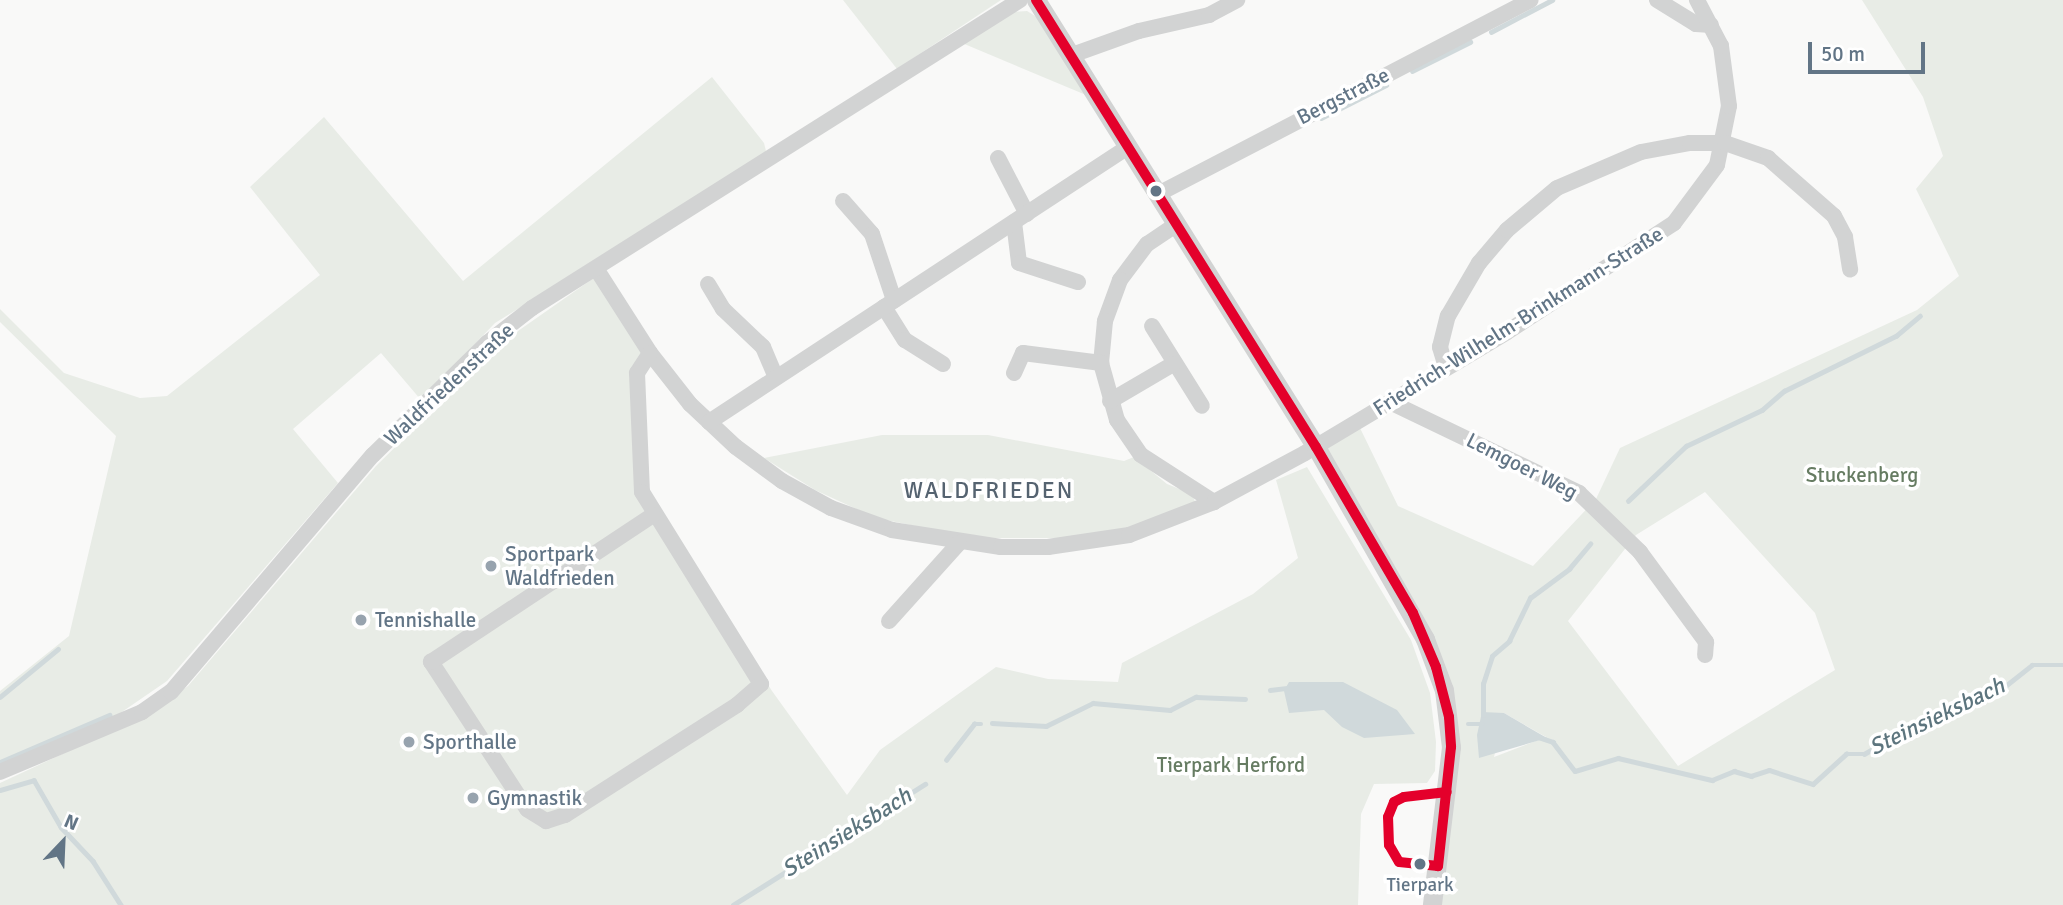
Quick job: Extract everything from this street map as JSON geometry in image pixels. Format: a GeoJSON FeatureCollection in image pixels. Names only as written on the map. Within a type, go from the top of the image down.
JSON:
{"type":"FeatureCollection","features":[{"type":"Feature","properties":{"kind":"street","name":"Waldfriedenstraße"},"geometry":{"type":"LineString","coordinates":[[0,772],[142,712],[171,692],[373,455],[487,343],[532,308],[597,270],[1020,0]]}},
{"type":"Feature","properties":{"kind":"street"},"geometry":{"type":"LineString","coordinates":[[1036,0],[1316,447],[1413,613],[1444,690],[1451,747],[1432,905]]}},
{"type":"Feature","properties":{"kind":"street"},"geometry":{"type":"LineString","coordinates":[[1072,55],[1139,31],[1209,15],[1237,0]]}},
{"type":"Feature","properties":{"kind":"street","name":"Bergstraße"},"geometry":{"type":"LineString","coordinates":[[1158,194],[1530,0]]}},
{"type":"Feature","properties":{"kind":"street"},"geometry":{"type":"LineString","coordinates":[[1657,0],[1696,24],[1711,25]]}},
{"type":"Feature","properties":{"kind":"street","name":"Friedrich-Wilhelm-Brinkmann-Straße"},"geometry":{"type":"LineString","coordinates":[[597,270],[650,353],[709,422],[782,481],[831,508],[882,527],[958,543],[1048,547],[1092,542],[1176,520],[1316,447],[1674,223],[1699,195],[1725,143],[1726,76],[1711,25],[1697,0]]}},
{"type":"Feature","properties":{"kind":"street"},"geometry":{"type":"LineString","coordinates":[[1446,367],[1440,347],[1461,291],[1525,210],[1598,167],[1641,152],[1690,143],[1725,143],[1768,158],[1816,195],[1845,237],[1850,270]]}},
{"type":"Feature","properties":{"kind":"street"},"geometry":{"type":"LineString","coordinates":[[709,422],[1128,147]]}},
{"type":"Feature","properties":{"kind":"street"},"geometry":{"type":"LineString","coordinates":[[998,158],[1021,218],[1019,263],[1078,282]]}},
{"type":"Feature","properties":{"kind":"street"},"geometry":{"type":"LineString","coordinates":[[843,201],[875,240],[889,304],[905,340],[943,364]]}},
{"type":"Feature","properties":{"kind":"street"},"geometry":{"type":"LineString","coordinates":[[1177,224],[1147,244],[1120,280],[1105,321],[1101,363],[1117,421],[1141,455],[1214,502]]}},
{"type":"Feature","properties":{"kind":"street"},"geometry":{"type":"LineString","coordinates":[[708,284],[723,309],[763,346],[776,377]]}},
{"type":"Feature","properties":{"kind":"street"},"geometry":{"type":"LineString","coordinates":[[1152,326],[1173,365],[1202,406]]}},
{"type":"Feature","properties":{"kind":"street"},"geometry":{"type":"LineString","coordinates":[[650,353],[637,373],[642,492],[653,515],[761,684],[737,705],[565,816],[547,821],[527,809],[431,662],[653,515]]}},
{"type":"Feature","properties":{"kind":"street"},"geometry":{"type":"LineString","coordinates":[[1014,373],[1023,353],[1101,363]]}},
{"type":"Feature","properties":{"kind":"street"},"geometry":{"type":"LineString","coordinates":[[1110,401],[1173,365]]}},
{"type":"Feature","properties":{"kind":"street","name":"Lemgoer Weg"},"geometry":{"type":"LineString","coordinates":[[1390,402],[1579,493],[1640,552],[1706,642],[1705,655]]}},
{"type":"Feature","properties":{"kind":"street"},"geometry":{"type":"LineString","coordinates":[[889,621],[958,543]]}},
{"type":"Feature","properties":{"kind":"green space"},"geometry":{"type":"Polygon","coordinates":[[[843,0],[1001,0],[897,69],[843,0]]]}},
{"type":"Feature","properties":{"kind":"green space","name":"Stuckenberg"},"geometry":{"type":"Polygon","coordinates":[[[1862,0],[2063,0],[2063,905],[1438,905],[1450,688],[1326,449],[1360,428],[1398,506],[1533,566],[1596,499],[1620,448],[1917,310],[1959,276],[1916,189],[1943,156],[1923,97],[1862,0]],[[1705,492],[1636,535],[1568,621],[1678,766],[1835,670],[1815,613],[1705,492]],[[1504,713],[1494,757],[1546,737],[1504,713]]]}},
{"type":"Feature","properties":{"kind":"green space"},"geometry":{"type":"Polygon","coordinates":[[[1027,11],[1040,19],[1086,95],[962,43],[1010,12],[1027,11]]]}},
{"type":"Feature","properties":{"kind":"green space"},"geometry":{"type":"Polygon","coordinates":[[[712,77],[764,143],[767,155],[495,323],[421,400],[381,353],[293,429],[338,483],[167,681],[116,716],[0,765],[0,691],[69,636],[116,436],[0,322],[0,309],[64,373],[140,398],[167,396],[320,275],[250,187],[324,117],[463,281],[712,77]]]}},
{"type":"Feature","properties":{"kind":"green space","name":"Tierpark Herford"},"geometry":{"type":"Polygon","coordinates":[[[598,275],[642,347],[647,493],[772,691],[847,795],[880,750],[996,667],[1048,679],[1118,682],[1122,663],[1253,594],[1298,558],[1276,480],[1307,467],[1411,640],[1430,693],[1436,742],[1435,771],[1427,783],[1374,784],[1361,814],[1358,905],[0,905],[0,783],[144,716],[188,686],[376,466],[501,343],[598,275]]]}},
{"type":"Feature","properties":{"kind":"green space"},"geometry":{"type":"Polygon","coordinates":[[[882,435],[988,435],[1124,461],[1134,457],[1167,484],[1192,494],[1196,504],[1141,524],[1083,538],[975,538],[876,518],[815,490],[764,458],[882,435]]]}},
{"type":"Feature","properties":{"kind":"shaded area"},"geometry":{"type":"Polygon","coordinates":[[[1289,682],[1343,682],[1397,710],[1415,734],[1364,738],[1342,727],[1324,710],[1289,713],[1284,691],[1289,682]]]}},
{"type":"Feature","properties":{"kind":"shaded area"},"geometry":{"type":"Polygon","coordinates":[[[1482,712],[1504,713],[1547,738],[1479,758],[1477,735],[1482,712]]]}},
{"type":"Feature","properties":{"kind":"waterway"},"geometry":{"type":"LineString","coordinates":[[1491,32],[1552,0]]}},
{"type":"Feature","properties":{"kind":"waterway"},"geometry":{"type":"LineString","coordinates":[[1412,71],[1470,42]]}},
{"type":"Feature","properties":{"kind":"waterway"},"geometry":{"type":"LineString","coordinates":[[1321,118],[1386,85]]}},
{"type":"Feature","properties":{"kind":"waterway"},"geometry":{"type":"LineString","coordinates":[[1628,501],[1686,446],[1762,410],[1784,391],[1896,336],[1920,316]]}},
{"type":"Feature","properties":{"kind":"waterway"},"geometry":{"type":"LineString","coordinates":[[1483,715],[1483,684],[1492,656],[1509,641],[1530,598],[1569,569],[1590,544]]}},
{"type":"Feature","properties":{"kind":"waterway"},"geometry":{"type":"LineString","coordinates":[[0,697],[58,649]]}},
{"type":"Feature","properties":{"kind":"waterway","name":"Steinsieksbach"},"geometry":{"type":"LineString","coordinates":[[1538,737],[1553,742],[1575,771],[1618,758],[1712,780],[1734,771],[1751,776],[1769,770],[1813,784],[1846,754],[1864,754],[1937,712],[1994,695],[2032,665],[2063,665]]}},
{"type":"Feature","properties":{"kind":"waterway","name":"Steinsieksbach"},"geometry":{"type":"LineString","coordinates":[[1270,690],[1287,688]]}},
{"type":"Feature","properties":{"kind":"waterway","name":"Steinsieksbach"},"geometry":{"type":"LineString","coordinates":[[992,723],[1046,726],[1093,703],[1170,710],[1196,697],[1245,699]]}},
{"type":"Feature","properties":{"kind":"waterway"},"geometry":{"type":"LineString","coordinates":[[0,762],[109,715]]}},
{"type":"Feature","properties":{"kind":"waterway","name":"Steinsieksbach"},"geometry":{"type":"LineString","coordinates":[[946,760],[974,724],[981,724]]}},
{"type":"Feature","properties":{"kind":"waterway","name":"Steinsieksbach"},"geometry":{"type":"LineString","coordinates":[[1468,724],[1483,724]]}},
{"type":"Feature","properties":{"kind":"waterway","name":"Steinsieksbach"},"geometry":{"type":"LineString","coordinates":[[0,790],[34,780],[61,827],[93,861],[121,905]]}},
{"type":"Feature","properties":{"kind":"waterway","name":"Steinsieksbach"},"geometry":{"type":"LineString","coordinates":[[733,905],[925,784]]}},
{"type":"Feature","properties":{"kind":"transit line"},"geometry":{"type":"LineString","coordinates":[[1036,0],[1316,447],[1413,613],[1436,667],[1449,717],[1451,747],[1438,866]]}},
{"type":"Feature","properties":{"kind":"transit line"},"geometry":{"type":"LineString","coordinates":[[1438,866],[1399,862],[1389,845],[1388,817],[1394,802],[1404,797],[1447,792]]}},
{"type":"Feature","properties":{"kind":"place","name":"Sportpark Waldfrieden"},"geometry":{"type":"Point","coordinates":[491,566]}},
{"type":"Feature","properties":{"kind":"place","name":"Tennishalle"},"geometry":{"type":"Point","coordinates":[361,620]}},
{"type":"Feature","properties":{"kind":"place","name":"Sporthalle"},"geometry":{"type":"Point","coordinates":[409,742]}},
{"type":"Feature","properties":{"kind":"place","name":"Gymnastik"},"geometry":{"type":"Point","coordinates":[473,798]}},
{"type":"Feature","properties":{"kind":"place","name":"Tierpark"},"geometry":{"type":"Point","coordinates":[1420,864]}},
{"type":"Feature","properties":{"kind":"district","name":"WALDFRIEDEN"},"geometry":{"type":"Point","coordinates":[989,491]}}]}
